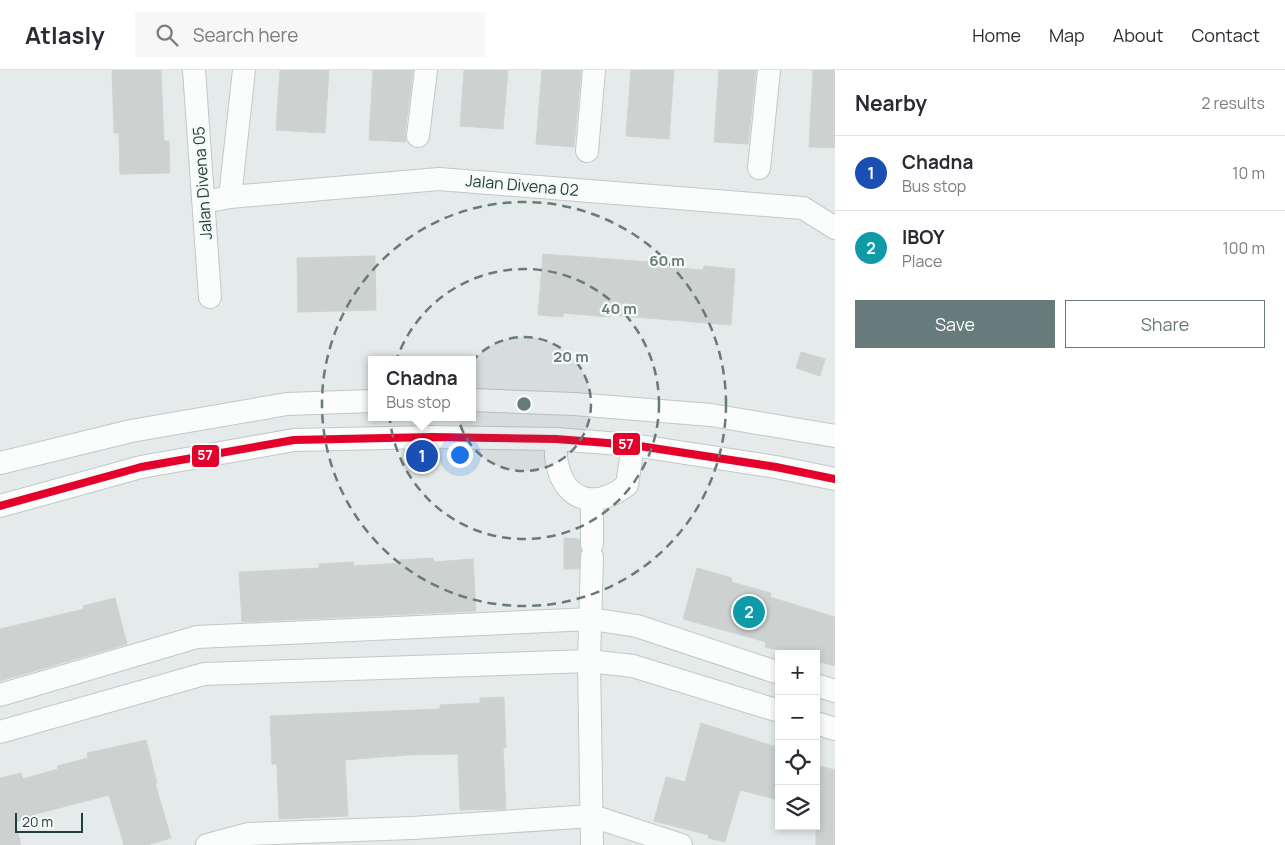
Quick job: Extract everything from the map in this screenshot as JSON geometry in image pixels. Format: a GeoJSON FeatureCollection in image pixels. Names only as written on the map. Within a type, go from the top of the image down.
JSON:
{"type":"FeatureCollection","features":[{"type":"Feature","properties":{"kind":"street","name":"Jalan Divena 05"},"geometry":{"type":"LineString","coordinates":[[194,70],[210,297]]}},
{"type":"Feature","properties":{"kind":"street"},"geometry":{"type":"LineString","coordinates":[[230,197],[244,70]]}},
{"type":"Feature","properties":{"kind":"street"},"geometry":{"type":"LineString","coordinates":[[418,136],[426,70]]}},
{"type":"Feature","properties":{"kind":"street"},"geometry":{"type":"LineString","coordinates":[[587,151],[594,70]]}},
{"type":"Feature","properties":{"kind":"street"},"geometry":{"type":"LineString","coordinates":[[759,168],[769,70]]}},
{"type":"Feature","properties":{"kind":"street","name":"Jalan Divena 02"},"geometry":{"type":"LineString","coordinates":[[204,202],[230,197],[438,179],[802,208],[835,228]]}},
{"type":"Feature","properties":{"kind":"street"},"geometry":{"type":"LineString","coordinates":[[0,463],[132,431],[287,404],[368,400]]}},
{"type":"Feature","properties":{"kind":"street"},"geometry":{"type":"LineString","coordinates":[[476,400],[574,404],[711,416],[835,436]]}},
{"type":"Feature","properties":{"kind":"street"},"geometry":{"type":"LineString","coordinates":[[132,431],[141,467]]}},
{"type":"Feature","properties":{"kind":"street"},"geometry":{"type":"LineString","coordinates":[[0,506],[141,467],[294,440],[432,437],[556,439],[633,446],[776,467],[835,479]]}},
{"type":"Feature","properties":{"kind":"street"},"geometry":{"type":"LineString","coordinates":[[556,439],[557,462],[564,482],[576,494],[592,501],[610,497],[626,485],[633,446]]}},
{"type":"Feature","properties":{"kind":"street"},"geometry":{"type":"LineString","coordinates":[[592,501],[589,661],[592,845]]}},
{"type":"Feature","properties":{"kind":"street"},"geometry":{"type":"LineString","coordinates":[[0,695],[197,637],[590,619],[637,626],[775,672]]}},
{"type":"Feature","properties":{"kind":"street"},"geometry":{"type":"LineString","coordinates":[[197,637],[204,674]]}},
{"type":"Feature","properties":{"kind":"street"},"geometry":{"type":"LineString","coordinates":[[0,732],[204,674],[589,661],[634,666],[775,711]]}},
{"type":"Feature","properties":{"kind":"street"},"geometry":{"type":"LineString","coordinates":[[820,686],[835,691]]}},
{"type":"Feature","properties":{"kind":"street"},"geometry":{"type":"LineString","coordinates":[[820,724],[835,729]]}},
{"type":"Feature","properties":{"kind":"street"},"geometry":{"type":"LineString","coordinates":[[207,845],[248,840],[412,836],[592,816],[681,845]]}},
{"type":"Feature","properties":{"kind":"building"},"geometry":{"type":"Polygon","coordinates":[[[112,70],[161,70],[164,141],[169,141],[170,173],[120,174],[119,133],[114,133],[112,70]]]}},
{"type":"Feature","properties":{"kind":"building"},"geometry":{"type":"Polygon","coordinates":[[[280,70],[329,70],[325,133],[276,130],[280,70]]]}},
{"type":"Feature","properties":{"kind":"building"},"geometry":{"type":"Polygon","coordinates":[[[373,70],[413,70],[405,134],[406,142],[369,140],[373,70]]]}},
{"type":"Feature","properties":{"kind":"building"},"geometry":{"type":"Polygon","coordinates":[[[464,70],[508,70],[503,129],[460,126],[464,70]]]}},
{"type":"Feature","properties":{"kind":"building"},"geometry":{"type":"Polygon","coordinates":[[[542,70],[581,70],[574,147],[536,144],[542,70]]]}},
{"type":"Feature","properties":{"kind":"building"},"geometry":{"type":"Polygon","coordinates":[[[631,70],[674,70],[669,139],[626,136],[631,70]]]}},
{"type":"Feature","properties":{"kind":"building"},"geometry":{"type":"Polygon","coordinates":[[[719,70],[756,70],[748,144],[714,142],[719,70]]]}},
{"type":"Feature","properties":{"kind":"building"},"geometry":{"type":"Polygon","coordinates":[[[813,70],[835,70],[835,148],[809,147],[813,70]]]}},
{"type":"Feature","properties":{"kind":"building"},"geometry":{"type":"Polygon","coordinates":[[[543,254],[651,262],[651,266],[703,270],[704,266],[735,269],[731,325],[611,315],[610,317],[563,313],[563,317],[538,315],[543,254]]]}},
{"type":"Feature","properties":{"kind":"building"},"geometry":{"type":"Polygon","coordinates":[[[375,256],[376,310],[298,312],[297,258],[375,256]]]}},
{"type":"Feature","properties":{"kind":"building"},"geometry":{"type":"Polygon","coordinates":[[[801,352],[825,359],[820,376],[796,368],[801,352]]]}},
{"type":"Feature","properties":{"kind":"building"},"geometry":{"type":"Polygon","coordinates":[[[564,538],[579,539],[581,550],[579,569],[564,569],[564,538]]]}},
{"type":"Feature","properties":{"kind":"building"},"geometry":{"type":"Polygon","coordinates":[[[433,558],[433,562],[473,559],[476,611],[242,622],[239,572],[319,568],[319,564],[353,562],[354,566],[400,563],[400,560],[433,558]]]}},
{"type":"Feature","properties":{"kind":"building"},"geometry":{"type":"Polygon","coordinates":[[[697,568],[732,578],[731,582],[771,593],[770,597],[835,617],[835,666],[820,662],[820,650],[777,650],[765,647],[766,642],[683,619],[697,568]]]}},
{"type":"Feature","properties":{"kind":"building"},"geometry":{"type":"Polygon","coordinates":[[[115,598],[127,644],[0,681],[0,629],[84,609],[83,606],[115,598]]]}},
{"type":"Feature","properties":{"kind":"building"},"geometry":{"type":"Polygon","coordinates":[[[504,697],[506,748],[503,748],[506,809],[460,810],[458,754],[407,755],[345,760],[348,816],[279,819],[277,764],[272,764],[270,716],[440,709],[440,705],[480,703],[480,698],[504,697]]]}},
{"type":"Feature","properties":{"kind":"building"},"geometry":{"type":"Polygon","coordinates":[[[701,723],[775,747],[775,799],[740,790],[725,842],[708,838],[709,835],[654,821],[666,777],[685,782],[701,723]]]}},
{"type":"Feature","properties":{"kind":"building"},"geometry":{"type":"Polygon","coordinates":[[[146,740],[157,783],[155,783],[171,838],[147,845],[124,845],[109,795],[32,815],[33,817],[15,822],[21,845],[0,845],[0,778],[21,773],[23,779],[58,769],[57,766],[88,758],[87,753],[146,740]]]}},
{"type":"Feature","properties":{"kind":"building"},"geometry":{"type":"Polygon","coordinates":[[[820,766],[835,770],[835,845],[816,845],[816,830],[820,830],[820,766]]]}},
{"type":"Feature","properties":{"kind":"transit line","name":"57"},"geometry":{"type":"LineString","coordinates":[[0,506],[141,467],[294,440],[432,437],[556,439],[633,445],[776,467],[835,479]]}},
{"type":"Feature","properties":{"kind":"place","name":"Chadna"},"geometry":{"type":"Point","coordinates":[422,456]}},
{"type":"Feature","properties":{"kind":"place","name":"IBOY"},"geometry":{"type":"Point","coordinates":[749,612]}}]}
